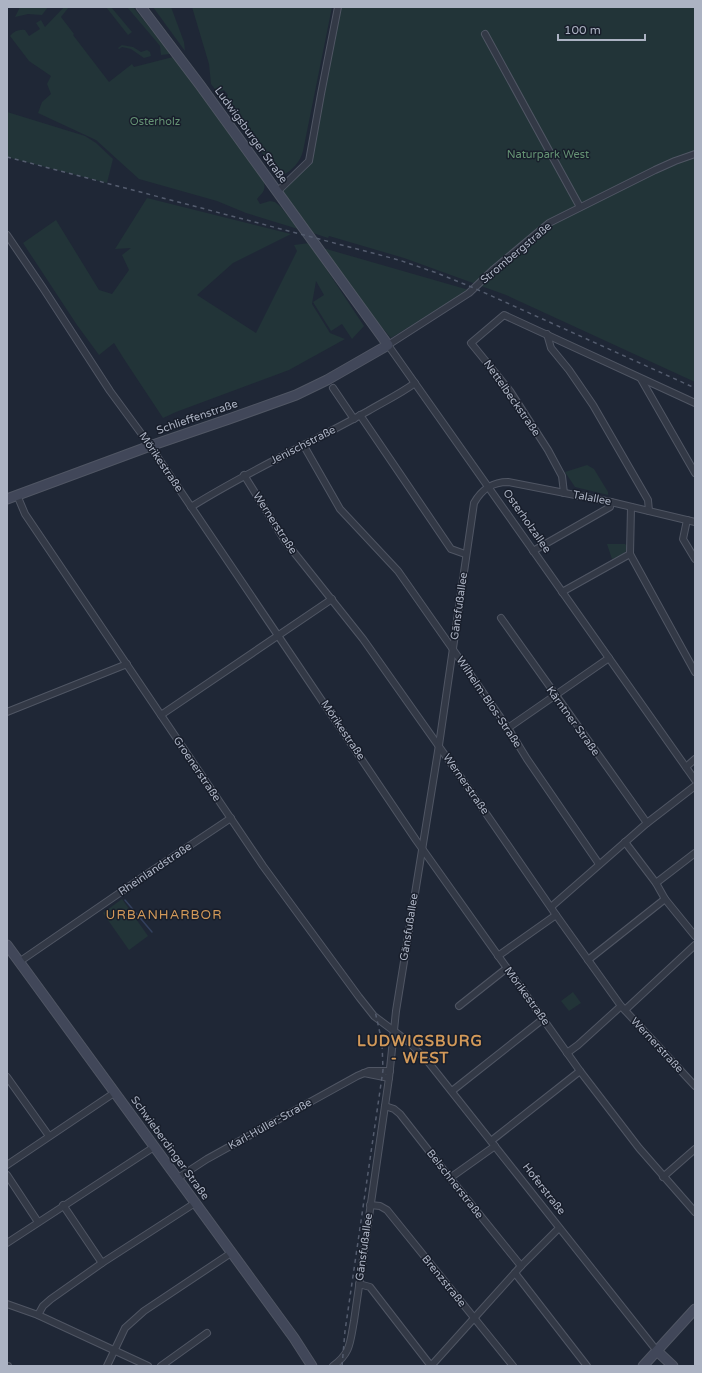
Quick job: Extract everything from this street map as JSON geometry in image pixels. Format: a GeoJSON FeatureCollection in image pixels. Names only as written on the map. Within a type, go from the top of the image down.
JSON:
{"type":"FeatureCollection","features":[{"type":"Feature","properties":{"kind":"street","name":"Ludwigsburger Straße"},"geometry":{"type":"LineString","coordinates":[[141,7],[200,85],[339,277]]}},
{"type":"Feature","properties":{"kind":"street"},"geometry":{"type":"LineString","coordinates":[[277,192],[309,161],[338,7]]}},
{"type":"Feature","properties":{"kind":"street"},"geometry":{"type":"LineString","coordinates":[[485,34],[580,207]]}},
{"type":"Feature","properties":{"kind":"street","name":"Strombergstraße"},"geometry":{"type":"LineString","coordinates":[[388,345],[469,293],[494,269],[549,223],[654,170],[695,154]]}},
{"type":"Feature","properties":{"kind":"street","name":"Mörikestraße"},"geometry":{"type":"LineString","coordinates":[[7,236],[10,245],[43,288],[110,392],[150,446],[422,847],[498,956],[580,1071],[639,1148],[695,1212]]}},
{"type":"Feature","properties":{"kind":"street","name":"Osterholzallee"},"geometry":{"type":"LineString","coordinates":[[339,277],[695,780]]}},
{"type":"Feature","properties":{"kind":"street","name":"Nettelbeckstraße"},"geometry":{"type":"LineString","coordinates":[[547,334],[504,315],[472,343],[510,391],[548,450],[562,476],[564,493]]}},
{"type":"Feature","properties":{"kind":"street"},"geometry":{"type":"LineString","coordinates":[[547,334],[695,403]]}},
{"type":"Feature","properties":{"kind":"street"},"geometry":{"type":"LineString","coordinates":[[547,334],[551,348],[569,370],[593,405],[648,500],[649,511]]}},
{"type":"Feature","properties":{"kind":"street","name":"Schlieffenstraße"},"geometry":{"type":"LineString","coordinates":[[7,499],[296,394],[327,380],[388,345]]}},
{"type":"Feature","properties":{"kind":"street"},"geometry":{"type":"LineString","coordinates":[[641,379],[695,474]]}},
{"type":"Feature","properties":{"kind":"street","name":"Jenischstraße"},"geometry":{"type":"LineString","coordinates":[[191,507],[244,475],[304,446],[415,383]]}},
{"type":"Feature","properties":{"kind":"street"},"geometry":{"type":"LineString","coordinates":[[333,388],[354,419]]}},
{"type":"Feature","properties":{"kind":"street"},"geometry":{"type":"LineString","coordinates":[[360,415],[451,549],[465,554]]}},
{"type":"Feature","properties":{"kind":"street","name":"Wilhelm-Blos-Straße"},"geometry":{"type":"LineString","coordinates":[[304,446],[340,509],[398,571],[508,728],[527,759],[599,864]]}},
{"type":"Feature","properties":{"kind":"street","name":"Wernerstraße"},"geometry":{"type":"LineString","coordinates":[[244,475],[285,541],[363,639],[556,915],[623,1008],[695,1086]]}},
{"type":"Feature","properties":{"kind":"street","name":"Talallee"},"geometry":{"type":"LineString","coordinates":[[488,487],[496,483],[508,482],[612,502],[695,522]]}},
{"type":"Feature","properties":{"kind":"street","name":"Gänsfußallee"},"geometry":{"type":"LineString","coordinates":[[333,1366],[342,1360],[348,1349],[390,1071],[393,1030],[453,649],[465,554],[474,503],[478,494],[488,487]]}},
{"type":"Feature","properties":{"kind":"street","name":"Groenerstraße"},"geometry":{"type":"LineString","coordinates":[[17,495],[25,514],[263,866],[374,1016],[393,1030]]}},
{"type":"Feature","properties":{"kind":"street"},"geometry":{"type":"LineString","coordinates":[[533,551],[610,507],[612,502]]}},
{"type":"Feature","properties":{"kind":"street"},"geometry":{"type":"LineString","coordinates":[[631,507],[630,554],[695,672]]}},
{"type":"Feature","properties":{"kind":"street"},"geometry":{"type":"LineString","coordinates":[[687,520],[683,539],[695,559]]}},
{"type":"Feature","properties":{"kind":"street"},"geometry":{"type":"LineString","coordinates":[[562,592],[630,554]]}},
{"type":"Feature","properties":{"kind":"street"},"geometry":{"type":"LineString","coordinates":[[161,715],[332,599]]}},
{"type":"Feature","properties":{"kind":"street","name":"Kärntner Straße"},"geometry":{"type":"LineString","coordinates":[[500,618],[647,823]]}},
{"type":"Feature","properties":{"kind":"street"},"geometry":{"type":"LineString","coordinates":[[508,728],[609,658]]}},
{"type":"Feature","properties":{"kind":"street"},"geometry":{"type":"LineString","coordinates":[[7,712],[127,664]]}},
{"type":"Feature","properties":{"kind":"street"},"geometry":{"type":"LineString","coordinates":[[686,767],[695,759]]}},
{"type":"Feature","properties":{"kind":"street"},"geometry":{"type":"LineString","coordinates":[[551,907],[647,823],[695,786]]}},
{"type":"Feature","properties":{"kind":"street","name":"Rheinlandstraße"},"geometry":{"type":"LineString","coordinates":[[19,962],[231,818]]}},
{"type":"Feature","properties":{"kind":"street"},"geometry":{"type":"LineString","coordinates":[[625,842],[695,936]]}},
{"type":"Feature","properties":{"kind":"street"},"geometry":{"type":"LineString","coordinates":[[656,883],[695,853]]}},
{"type":"Feature","properties":{"kind":"street"},"geometry":{"type":"LineString","coordinates":[[588,960],[666,899]]}},
{"type":"Feature","properties":{"kind":"street"},"geometry":{"type":"LineString","coordinates":[[498,956],[556,915]]}},
{"type":"Feature","properties":{"kind":"street","name":"Schwieberdinger Straße"},"geometry":{"type":"LineString","coordinates":[[7,945],[294,1338],[312,1366]]}},
{"type":"Feature","properties":{"kind":"street"},"geometry":{"type":"LineString","coordinates":[[567,1053],[623,1008],[695,945]]}},
{"type":"Feature","properties":{"kind":"street"},"geometry":{"type":"LineString","coordinates":[[458,1006],[507,968]]}},
{"type":"Feature","properties":{"kind":"street"},"geometry":{"type":"LineString","coordinates":[[452,1091],[543,1019]]}},
{"type":"Feature","properties":{"kind":"street","name":"Hoferstraße"},"geometry":{"type":"LineString","coordinates":[[393,1030],[410,1043],[452,1091],[657,1351],[673,1366]]}},
{"type":"Feature","properties":{"kind":"street","name":"Karl-Hüller-Straße"},"geometry":{"type":"LineString","coordinates":[[178,1178],[214,1156],[364,1073],[373,1071],[390,1071]]}},
{"type":"Feature","properties":{"kind":"street"},"geometry":{"type":"LineString","coordinates":[[450,1178],[580,1071]]}},
{"type":"Feature","properties":{"kind":"street"},"geometry":{"type":"LineString","coordinates":[[364,1073],[389,1078]]}},
{"type":"Feature","properties":{"kind":"street"},"geometry":{"type":"LineString","coordinates":[[7,1077],[49,1136]]}},
{"type":"Feature","properties":{"kind":"street"},"geometry":{"type":"LineString","coordinates":[[7,1165],[114,1093]]}},
{"type":"Feature","properties":{"kind":"street","name":"Belschnerstraße"},"geometry":{"type":"LineString","coordinates":[[385,1106],[394,1109],[400,1114],[521,1266]]}},
{"type":"Feature","properties":{"kind":"street"},"geometry":{"type":"LineString","coordinates":[[7,1243],[154,1147]]}},
{"type":"Feature","properties":{"kind":"street"},"geometry":{"type":"LineString","coordinates":[[663,1177],[695,1149]]}},
{"type":"Feature","properties":{"kind":"street"},"geometry":{"type":"LineString","coordinates":[[7,1175],[38,1222]]}},
{"type":"Feature","properties":{"kind":"street"},"geometry":{"type":"LineString","coordinates":[[38,1315],[43,1306],[51,1299],[102,1263],[195,1203]]}},
{"type":"Feature","properties":{"kind":"street"},"geometry":{"type":"LineString","coordinates":[[63,1205],[102,1263]]}},
{"type":"Feature","properties":{"kind":"street","name":"Brenzstraße"},"geometry":{"type":"LineString","coordinates":[[370,1205],[380,1206],[388,1210],[513,1366]]}},
{"type":"Feature","properties":{"kind":"street"},"geometry":{"type":"LineString","coordinates":[[359,1284],[370,1287],[431,1366],[521,1266],[559,1228]]}},
{"type":"Feature","properties":{"kind":"street"},"geometry":{"type":"LineString","coordinates":[[107,1366],[125,1328],[144,1310],[231,1253]]}},
{"type":"Feature","properties":{"kind":"street"},"geometry":{"type":"LineString","coordinates":[[515,1273],[587,1366]]}},
{"type":"Feature","properties":{"kind":"street"},"geometry":{"type":"LineString","coordinates":[[7,1304],[38,1315],[148,1366]]}},
{"type":"Feature","properties":{"kind":"street"},"geometry":{"type":"LineString","coordinates":[[643,1366],[695,1309]]}},
{"type":"Feature","properties":{"kind":"street"},"geometry":{"type":"LineString","coordinates":[[161,1366],[207,1332]]}},
{"type":"Feature","properties":{"kind":"green space"},"geometry":{"type":"Polygon","coordinates":[[[20,7],[48,7],[42,15],[28,14],[15,17],[20,7]]]}},
{"type":"Feature","properties":{"kind":"green space","name":"Osterholz"},"geometry":{"type":"Polygon","coordinates":[[[64,7],[69,7],[61,17],[109,82],[132,64],[134,67],[173,57],[210,104],[264,182],[264,190],[257,199],[260,204],[270,201],[275,202],[281,207],[298,229],[246,213],[217,201],[139,179],[96,140],[38,113],[42,102],[51,94],[47,84],[51,76],[29,61],[10,36],[17,31],[25,30],[29,36],[40,29],[36,23],[41,20],[45,27],[64,7]]]}},
{"type":"Feature","properties":{"kind":"green space"},"geometry":{"type":"Polygon","coordinates":[[[106,7],[111,7],[132,32],[128,35],[106,7]]]}},
{"type":"Feature","properties":{"kind":"green space"},"geometry":{"type":"Polygon","coordinates":[[[127,7],[133,7],[170,52],[170,54],[161,55],[160,46],[127,7]]]}},
{"type":"Feature","properties":{"kind":"green space"},"geometry":{"type":"Polygon","coordinates":[[[153,7],[171,7],[184,42],[185,51],[153,7]]]}},
{"type":"Feature","properties":{"kind":"green space"},"geometry":{"type":"Polygon","coordinates":[[[192,7],[332,7],[303,151],[296,165],[283,175],[279,174],[274,169],[224,101],[228,95],[224,90],[217,92],[211,84],[209,64],[192,7]]]}},
{"type":"Feature","properties":{"kind":"green space","name":"Naturpark West"},"geometry":{"type":"Polygon","coordinates":[[[341,7],[695,7],[695,382],[506,295],[404,258],[329,236],[328,238],[313,233],[282,190],[311,164],[341,7]]]}},
{"type":"Feature","properties":{"kind":"green space"},"geometry":{"type":"Polygon","coordinates":[[[122,45],[133,47],[141,52],[147,50],[150,52],[151,56],[144,58],[131,49],[122,47],[119,49],[118,48],[122,45]]]}},
{"type":"Feature","properties":{"kind":"green space"},"geometry":{"type":"Polygon","coordinates":[[[7,112],[85,136],[96,143],[113,159],[107,183],[7,157],[7,112]]]}},
{"type":"Feature","properties":{"kind":"green space"},"geometry":{"type":"Polygon","coordinates":[[[147,198],[291,234],[233,263],[197,295],[256,333],[297,251],[294,245],[309,243],[364,326],[352,339],[342,324],[331,331],[313,302],[324,295],[316,281],[312,304],[330,333],[345,339],[289,370],[163,418],[114,343],[99,355],[77,325],[23,243],[56,220],[99,290],[112,294],[129,270],[122,255],[131,248],[115,249],[147,198]]]}},
{"type":"Feature","properties":{"kind":"green space"},"geometry":{"type":"Polygon","coordinates":[[[316,246],[469,290],[391,338],[345,284],[316,246]]]}},
{"type":"Feature","properties":{"kind":"green space"},"geometry":{"type":"Polygon","coordinates":[[[587,465],[594,469],[608,492],[608,495],[575,487],[565,472],[587,465]]]}},
{"type":"Feature","properties":{"kind":"green space"},"geometry":{"type":"Polygon","coordinates":[[[607,544],[625,544],[627,546],[626,551],[621,557],[612,559],[607,544]]]}},
{"type":"Feature","properties":{"kind":"green space"},"geometry":{"type":"Polygon","coordinates":[[[122,899],[148,936],[129,950],[103,913],[122,899]]]}},
{"type":"Feature","properties":{"kind":"green space"},"geometry":{"type":"Polygon","coordinates":[[[573,992],[581,1003],[569,1011],[561,1001],[573,992]]]}},
{"type":"Feature","properties":{"kind":"waterway"},"geometry":{"type":"LineString","coordinates":[[125,900],[152,932]]}},
{"type":"Feature","properties":{"kind":"railway"},"geometry":{"type":"LineString","coordinates":[[7,157],[399,260],[474,288],[695,388]]}},
{"type":"Feature","properties":{"kind":"railway"},"geometry":{"type":"LineString","coordinates":[[342,1366],[345,1331],[383,1070],[382,1042],[375,1011]]}},
{"type":"Feature","properties":{"kind":"district","name":"URBANHARBOR"},"geometry":{"type":"Point","coordinates":[164,915]}},
{"type":"Feature","properties":{"kind":"district","name":"LUDWIGSBURG - WEST"},"geometry":{"type":"Point","coordinates":[420,1050]}}]}
